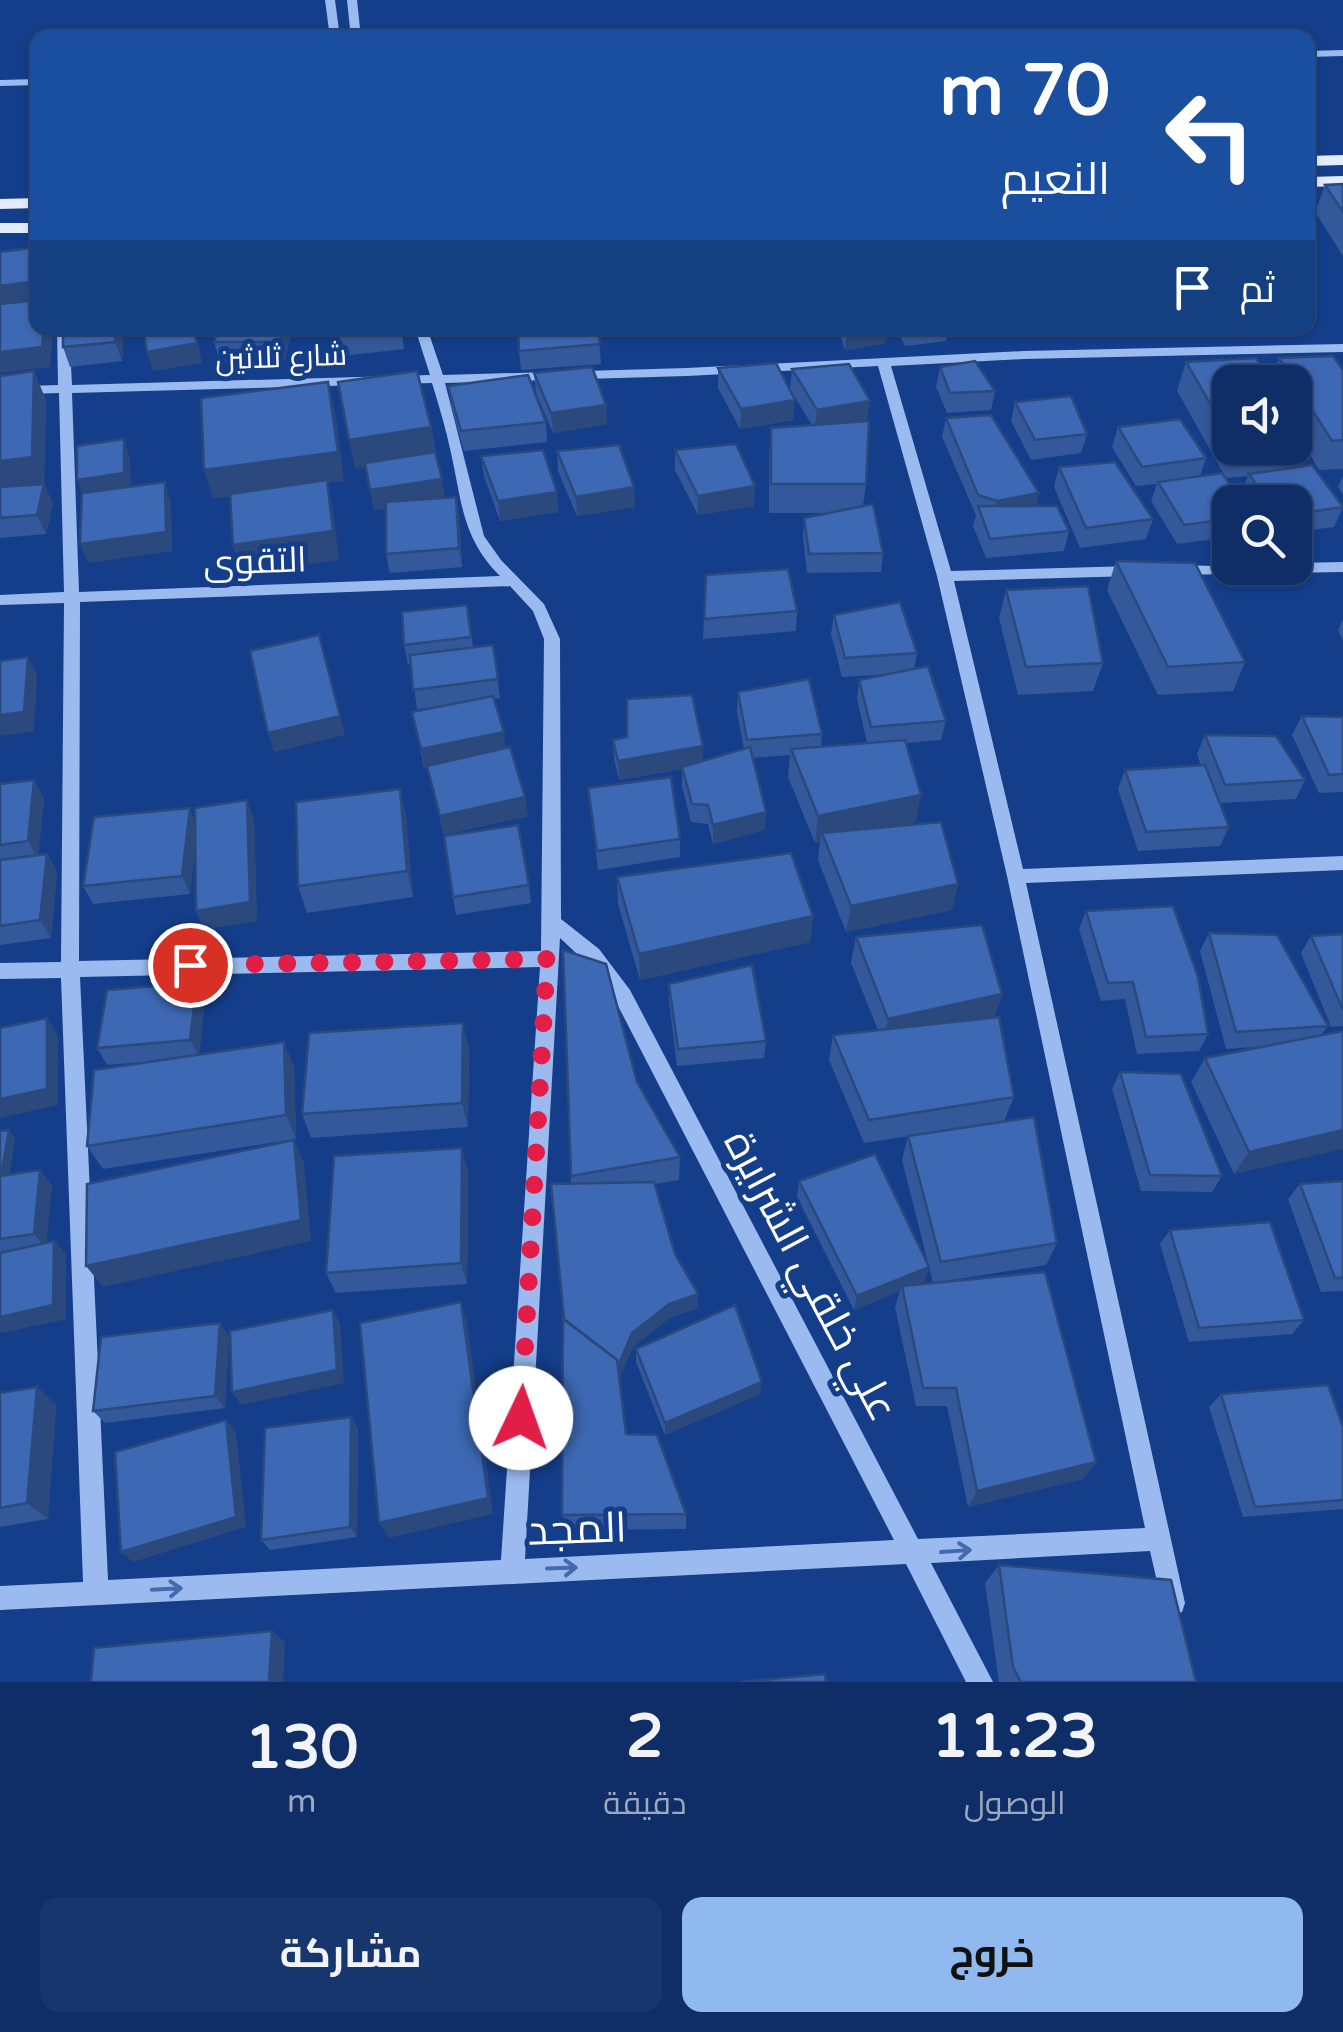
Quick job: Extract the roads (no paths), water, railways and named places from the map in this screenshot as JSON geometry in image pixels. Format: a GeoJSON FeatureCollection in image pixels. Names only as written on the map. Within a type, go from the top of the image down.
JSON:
{"type":"FeatureCollection","features":[{"type":"Feature","properties":{"kind":"main road"},"geometry":{"type":"LineString","coordinates":[[1315,161],[1343,160]]}},
{"type":"Feature","properties":{"kind":"main road"},"geometry":{"type":"LineString","coordinates":[[1315,182],[1343,181]]}},
{"type":"Feature","properties":{"kind":"main road"},"geometry":{"type":"LineString","coordinates":[[0,204],[30,203]]}},
{"type":"Feature","properties":{"kind":"main road"},"geometry":{"type":"LineString","coordinates":[[0,228],[30,228]]}},
{"type":"Feature","properties":{"kind":"street"},"geometry":{"type":"LineString","coordinates":[[330,0],[334,30]]}},
{"type":"Feature","properties":{"kind":"street"},"geometry":{"type":"LineString","coordinates":[[352,0],[355,30]]}},
{"type":"Feature","properties":{"kind":"street"},"geometry":{"type":"LineString","coordinates":[[1315,54],[1343,53]]}},
{"type":"Feature","properties":{"kind":"street"},"geometry":{"type":"LineString","coordinates":[[0,82],[30,82]]}},
{"type":"Feature","properties":{"kind":"street"},"geometry":{"type":"LineString","coordinates":[[63,335],[72,599],[70,967],[96,1593]]}},
{"type":"Feature","properties":{"kind":"street"},"geometry":{"type":"LineString","coordinates":[[423,335],[475,531],[486,553],[512,581],[536,599],[548,620],[552,639],[552,922],[512,1570]]}},
{"type":"Feature","properties":{"kind":"street","name":"شارع ثلاثين"},"geometry":{"type":"LineString","coordinates":[[0,391],[1024,354],[1343,348]]}},
{"type":"Feature","properties":{"kind":"street"},"geometry":{"type":"LineString","coordinates":[[884,362],[944,576],[1016,876],[1179,1628]]}},
{"type":"Feature","properties":{"kind":"street"},"geometry":{"type":"LineString","coordinates":[[944,576],[1343,567]]}},
{"type":"Feature","properties":{"kind":"street","name":"التقوى"},"geometry":{"type":"LineString","coordinates":[[0,600],[512,581]]}},
{"type":"Feature","properties":{"kind":"street"},"geometry":{"type":"LineString","coordinates":[[1016,876],[1343,863]]}},
{"type":"Feature","properties":{"kind":"street","name":"علي خلقي الشرايرة"},"geometry":{"type":"LineString","coordinates":[[552,922],[581,941],[602,962],[623,996],[980,1682]]}},
{"type":"Feature","properties":{"kind":"street"},"geometry":{"type":"LineString","coordinates":[[0,971],[547,959]]}},
{"type":"Feature","properties":{"kind":"street","name":"المجد"},"geometry":{"type":"LineString","coordinates":[[0,1598],[512,1570],[915,1554],[1158,1538]]}}]}
